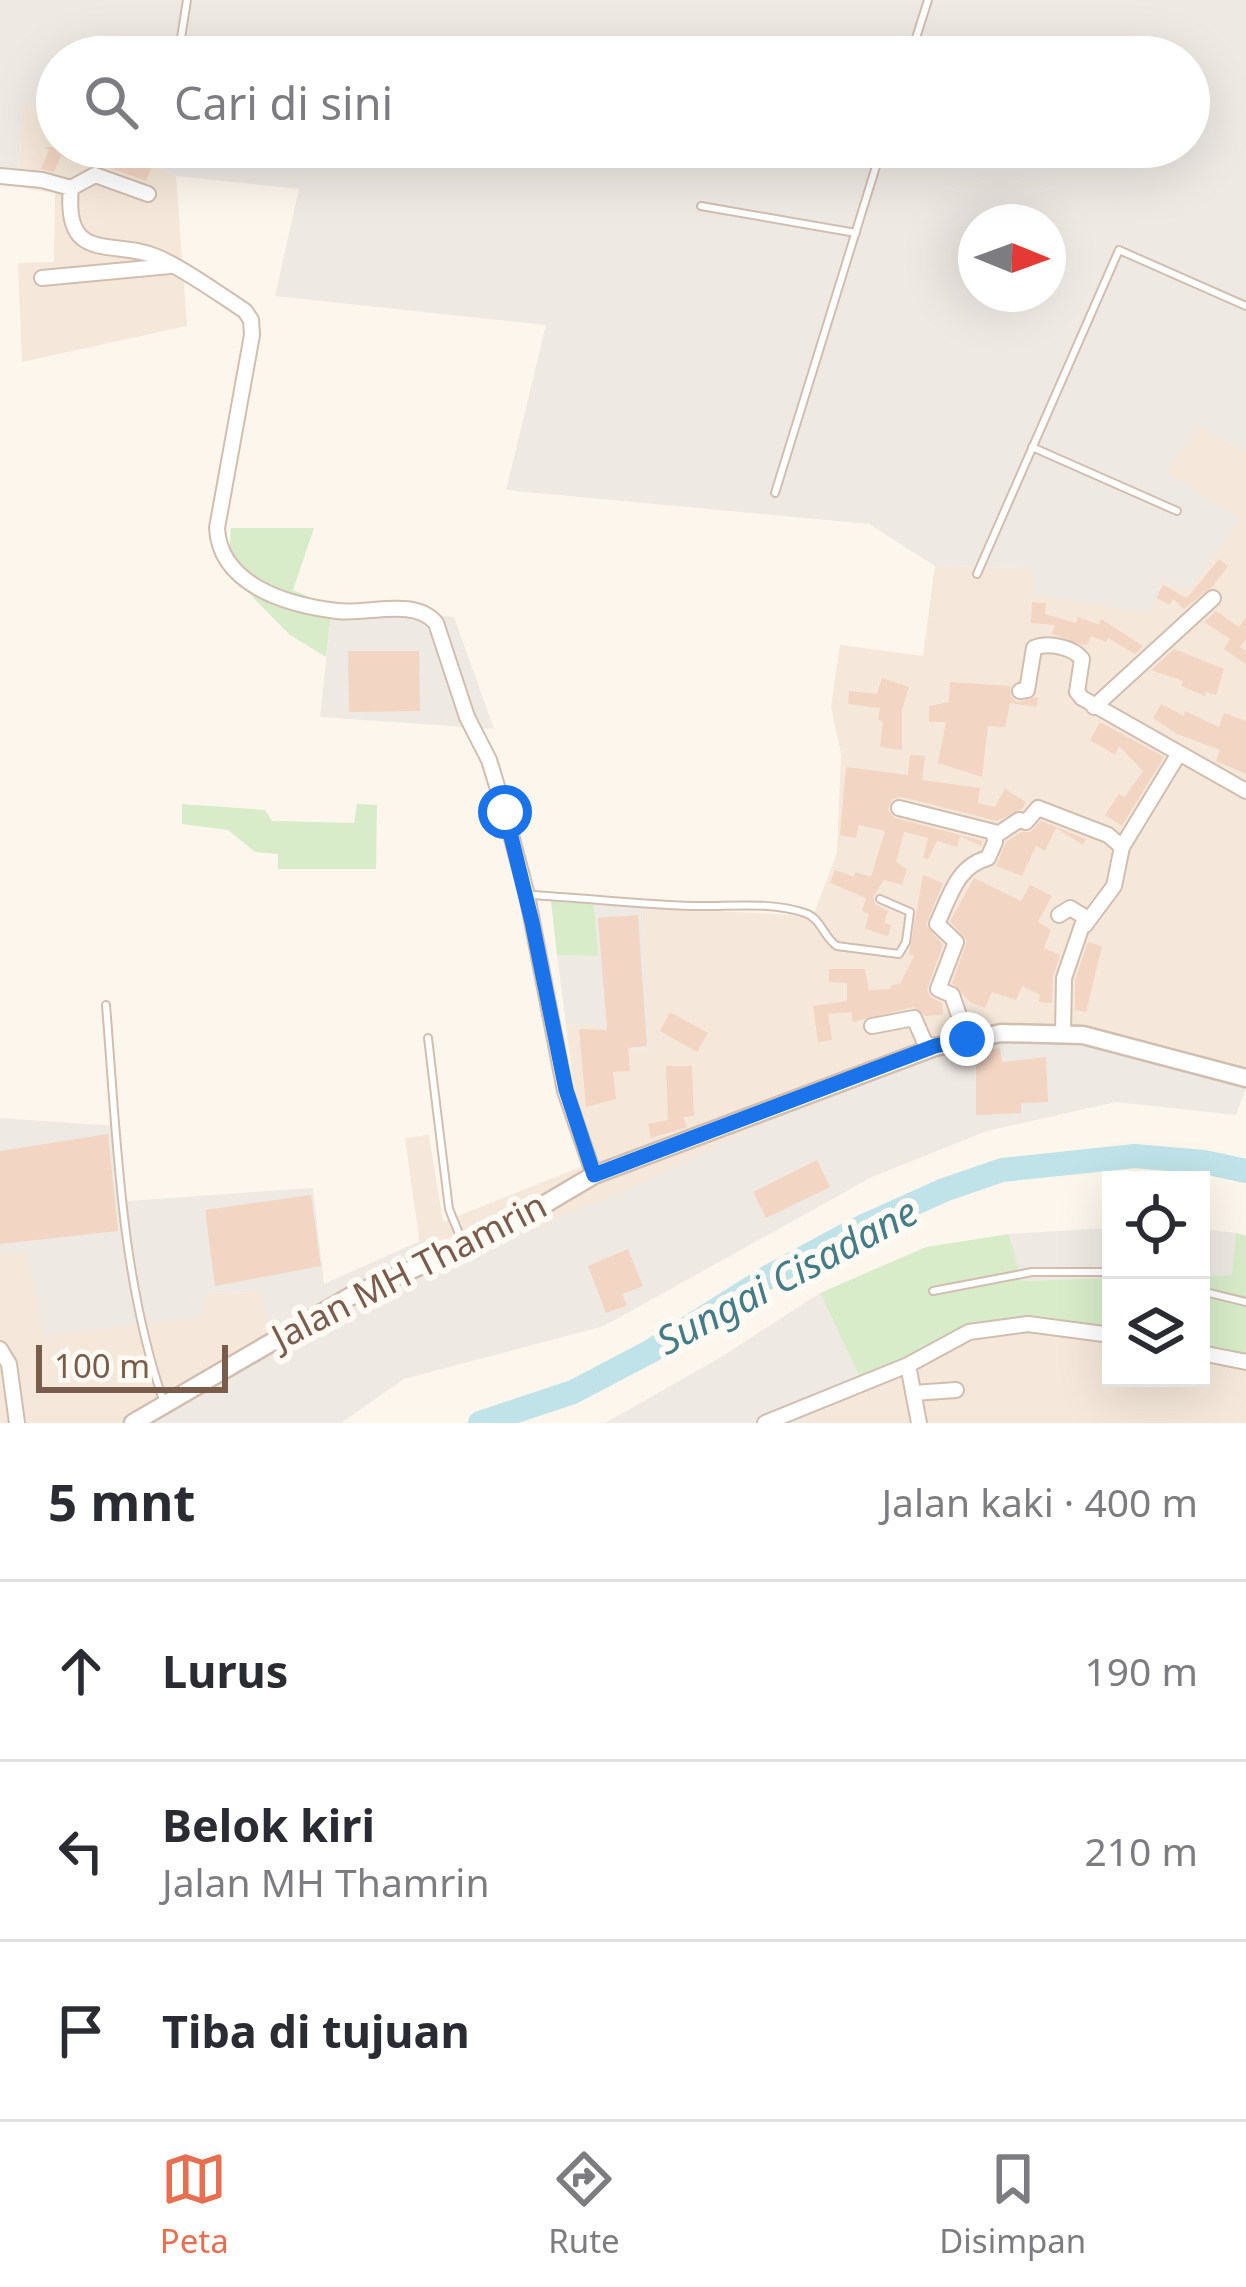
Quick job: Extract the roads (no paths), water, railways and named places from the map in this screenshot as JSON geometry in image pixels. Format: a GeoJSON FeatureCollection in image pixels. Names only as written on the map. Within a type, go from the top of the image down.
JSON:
{"type":"FeatureCollection","features":[{"type":"Feature","properties":{"kind":"street"},"geometry":{"type":"LineString","coordinates":[[0,176],[71,188],[95,175],[148,194]]}},
{"type":"Feature","properties":{"kind":"street"},"geometry":{"type":"LineString","coordinates":[[71,188],[74,229],[96,245],[154,255],[245,311],[251,320],[217,528],[218,550],[228,567],[247,582],[294,602],[339,611],[427,612],[436,623],[467,717],[489,760],[526,895],[566,1090],[594,1175]]}},
{"type":"Feature","properties":{"kind":"street"},"geometry":{"type":"LineString","coordinates":[[42,278],[170,266]]}},
{"type":"Feature","properties":{"kind":"street"},"geometry":{"type":"LineString","coordinates":[[1094,707],[1213,598]]}},
{"type":"Feature","properties":{"kind":"street"},"geometry":{"type":"LineString","coordinates":[[1020,691],[1027,690],[1031,680],[1034,649],[1041,645],[1068,649],[1082,659],[1077,692],[1094,707],[1246,791]]}},
{"type":"Feature","properties":{"kind":"street"},"geometry":{"type":"LineString","coordinates":[[1063,1031],[1064,978],[1085,925],[1114,886],[1123,847],[1178,755]]}},
{"type":"Feature","properties":{"kind":"street"},"geometry":{"type":"LineString","coordinates":[[899,808],[980,827],[995,836]]}},
{"type":"Feature","properties":{"kind":"street"},"geometry":{"type":"LineString","coordinates":[[963,1030],[952,995],[938,986],[956,942],[937,924],[960,874],[973,861],[988,857],[995,836],[1019,820],[1026,823],[1038,808],[1108,835],[1123,847]]}},
{"type":"Feature","properties":{"kind":"street"},"geometry":{"type":"LineString","coordinates":[[1059,914],[1070,908],[1085,917],[1085,925]]}},
{"type":"Feature","properties":{"kind":"street"},"geometry":{"type":"LineString","coordinates":[[872,1026],[914,1018],[927,1039]]}},
{"type":"Feature","properties":{"kind":"street","name":"Jalan MH Thamrin"},"geometry":{"type":"LineString","coordinates":[[133,1423],[351,1296],[498,1232],[594,1175],[927,1039],[963,1030],[1063,1031],[1246,1078]]}},
{"type":"Feature","properties":{"kind":"street"},"geometry":{"type":"LineString","coordinates":[[765,1423],[908,1365],[969,1332],[1028,1324],[1102,1334]]}},
{"type":"Feature","properties":{"kind":"street"},"geometry":{"type":"LineString","coordinates":[[0,1349],[9,1364],[17,1423]]}},
{"type":"Feature","properties":{"kind":"street"},"geometry":{"type":"LineString","coordinates":[[1210,1355],[1246,1362]]}},
{"type":"Feature","properties":{"kind":"street"},"geometry":{"type":"LineString","coordinates":[[908,1365],[919,1423]]}},
{"type":"Feature","properties":{"kind":"street"},"geometry":{"type":"LineString","coordinates":[[913,1393],[956,1390]]}},
{"type":"Feature","properties":{"kind":"street"},"geometry":{"type":"LineString","coordinates":[[807,1406],[814,1423]]}},
{"type":"Feature","properties":{"kind":"lane"},"geometry":{"type":"LineString","coordinates":[[182,36],[188,0]]}},
{"type":"Feature","properties":{"kind":"lane"},"geometry":{"type":"LineString","coordinates":[[917,36],[928,0]]}},
{"type":"Feature","properties":{"kind":"lane"},"geometry":{"type":"LineString","coordinates":[[775,493],[876,168]]}},
{"type":"Feature","properties":{"kind":"lane"},"geometry":{"type":"LineString","coordinates":[[701,206],[856,232]]}},
{"type":"Feature","properties":{"kind":"lane"},"geometry":{"type":"LineString","coordinates":[[977,574],[1119,250],[1246,306]]}},
{"type":"Feature","properties":{"kind":"lane"},"geometry":{"type":"LineString","coordinates":[[1032,447],[1177,511]]}},
{"type":"Feature","properties":{"kind":"lane"},"geometry":{"type":"LineString","coordinates":[[526,895],[794,911],[814,918],[833,945],[899,955],[910,914],[880,899]]}},
{"type":"Feature","properties":{"kind":"lane"},"geometry":{"type":"LineString","coordinates":[[106,1004],[125,1234],[141,1327],[164,1403]]}},
{"type":"Feature","properties":{"kind":"lane"},"geometry":{"type":"LineString","coordinates":[[428,1038],[449,1209],[464,1246]]}},
{"type":"Feature","properties":{"kind":"lane"},"geometry":{"type":"LineString","coordinates":[[933,1291],[1032,1271],[1102,1273]]}},
{"type":"Feature","properties":{"kind":"lane"},"geometry":{"type":"LineString","coordinates":[[1210,1293],[1246,1302]]}},
{"type":"Feature","properties":{"kind":"waterway","name":"Sungai Cisadane"},"geometry":{"type":"LineString","coordinates":[[480,1423],[573,1392],[853,1231],[1002,1170],[1135,1156],[1246,1171]]}}]}
